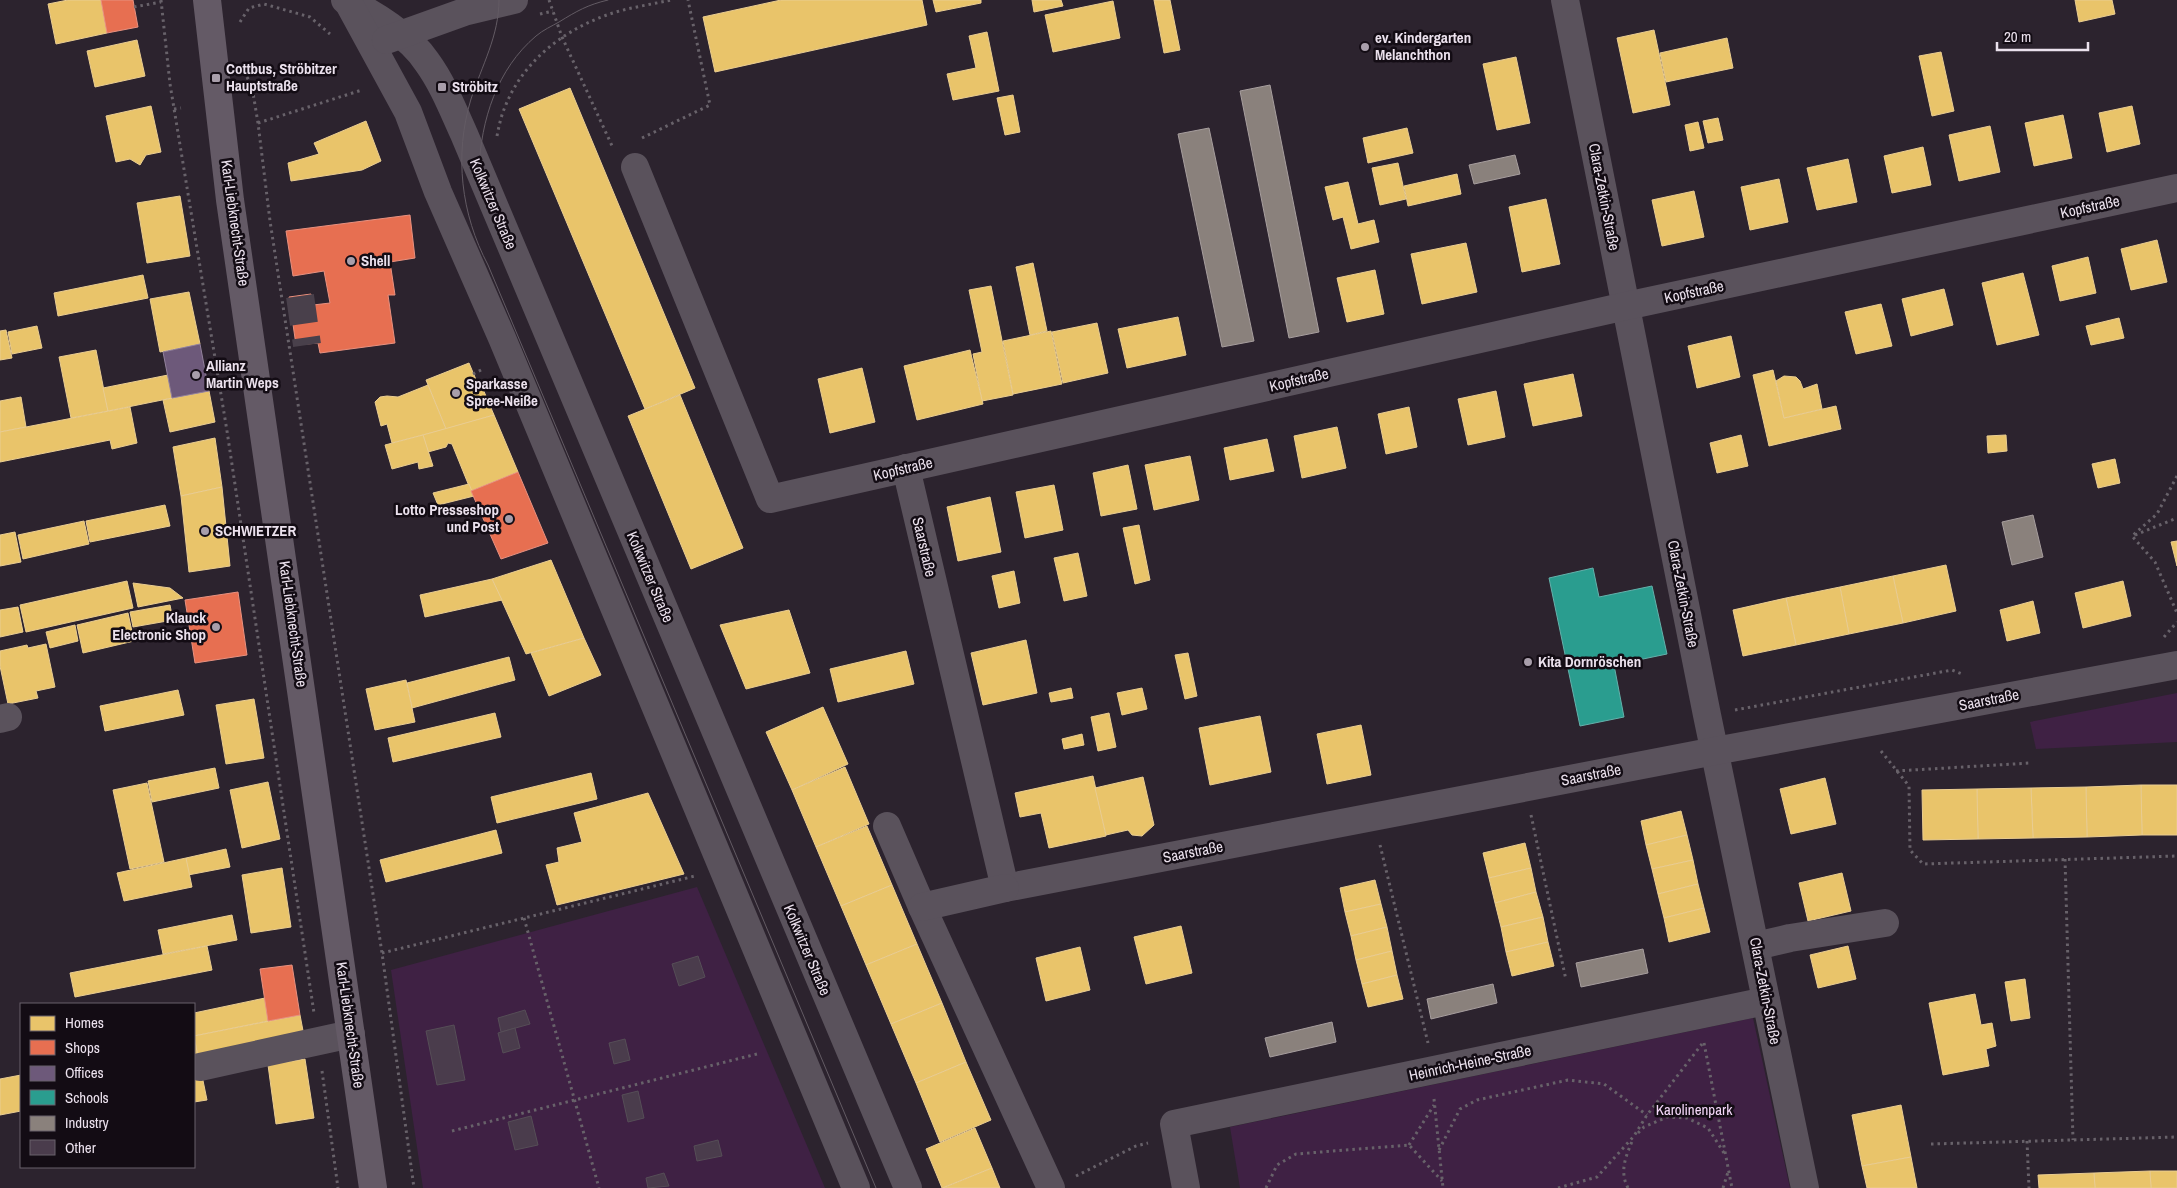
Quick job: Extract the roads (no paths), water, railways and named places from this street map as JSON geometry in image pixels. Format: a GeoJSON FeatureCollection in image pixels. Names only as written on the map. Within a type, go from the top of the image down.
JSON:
{"type":"FeatureCollection","features":[{"type":"Feature","properties":{"kind":"main road","name":"Karl-Liebknecht-Straße"},"geometry":{"type":"LineString","coordinates":[[206,0],[230,200],[373,1188]]}},
{"type":"Feature","properties":{"kind":"street","name":"Kolkwitzer Straße"},"geometry":{"type":"LineString","coordinates":[[347,0],[402,34],[427,61],[438,80],[479,169],[908,1188]]}},
{"type":"Feature","properties":{"kind":"street","name":"Kolkwitzer Straße"},"geometry":{"type":"LineString","coordinates":[[347,0],[408,112],[438,192],[506,347],[856,1188]]}},
{"type":"Feature","properties":{"kind":"street"},"geometry":{"type":"LineString","coordinates":[[372,45],[464,12],[514,0]]}},
{"type":"Feature","properties":{"kind":"street","name":"Clara-Zetkin-Straße"},"geometry":{"type":"LineString","coordinates":[[1565,0],[1715,751],[1805,1188]]}},
{"type":"Feature","properties":{"kind":"street","name":"Kopfstraße"},"geometry":{"type":"LineString","coordinates":[[635,168],[770,499],[1626,306],[2177,188]]}},
{"type":"Feature","properties":{"kind":"street"},"geometry":{"type":"LineString","coordinates":[[479,169],[483,209],[500,261],[890,1188]]}},
{"type":"Feature","properties":{"kind":"street","name":"Saarstraße"},"geometry":{"type":"LineString","coordinates":[[906,468],[1005,888]]}},
{"type":"Feature","properties":{"kind":"street","name":"Saarstraße"},"geometry":{"type":"LineString","coordinates":[[922,907],[1005,888],[1715,751],[2177,665]]}},
{"type":"Feature","properties":{"kind":"street"},"geometry":{"type":"LineString","coordinates":[[887,826],[922,907],[1061,1183]]}},
{"type":"Feature","properties":{"kind":"street"},"geometry":{"type":"LineString","coordinates":[[1756,946],[1790,938],[1885,923]]}},
{"type":"Feature","properties":{"kind":"street","name":"Heinrich-Heine-Straße"},"geometry":{"type":"LineString","coordinates":[[1186,1188],[1174,1124],[1766,1001]]}},
{"type":"Feature","properties":{"kind":"street"},"geometry":{"type":"LineString","coordinates":[[200,1067],[351,1034]]}},
{"type":"Feature","properties":{"kind":"tunnel"},"geometry":{"type":"LineString","coordinates":[[300,296],[307,345]]}},
{"type":"Feature","properties":{"kind":"tram line"},"geometry":{"type":"LineString","coordinates":[[499,0],[493,38],[471,99],[463,141],[463,184],[466,205],[472,225],[479,246],[876,1188]]}},
{"type":"Feature","properties":{"kind":"tram line"},"geometry":{"type":"LineString","coordinates":[[479,169],[483,132],[494,96],[501,80],[522,49],[536,36],[582,9],[608,0]]}},
{"type":"Feature","properties":{"kind":"place","name":"ev. Kindergarten Melanchthon"},"geometry":{"type":"Point","coordinates":[1365,47]}},
{"type":"Feature","properties":{"kind":"place","name":"Cottbus, Ströbitzer Hauptstraße"},"geometry":{"type":"Point","coordinates":[216,78]}},
{"type":"Feature","properties":{"kind":"place","name":"Ströbitz"},"geometry":{"type":"Point","coordinates":[442,87]}},
{"type":"Feature","properties":{"kind":"place","name":"Shell"},"geometry":{"type":"Point","coordinates":[351,261]}},
{"type":"Feature","properties":{"kind":"place","name":"Allianz Martin Weps"},"geometry":{"type":"Point","coordinates":[196,375]}},
{"type":"Feature","properties":{"kind":"place","name":"Sparkasse Spree-Neiße"},"geometry":{"type":"Point","coordinates":[456,393]}},
{"type":"Feature","properties":{"kind":"place","name":"Lotto Presseshop und Post"},"geometry":{"type":"Point","coordinates":[509,519]}},
{"type":"Feature","properties":{"kind":"place","name":"SCHWIETZER"},"geometry":{"type":"Point","coordinates":[205,531]}},
{"type":"Feature","properties":{"kind":"place","name":"Klauck Electronic Shop"},"geometry":{"type":"Point","coordinates":[216,627]}},
{"type":"Feature","properties":{"kind":"place","name":"Kita Dornröschen"},"geometry":{"type":"Point","coordinates":[1528,662]}},
{"type":"Feature","properties":{"kind":"park label","name":"Karolinenpark"},"geometry":{"type":"Point","coordinates":[1694,1110]}}]}
